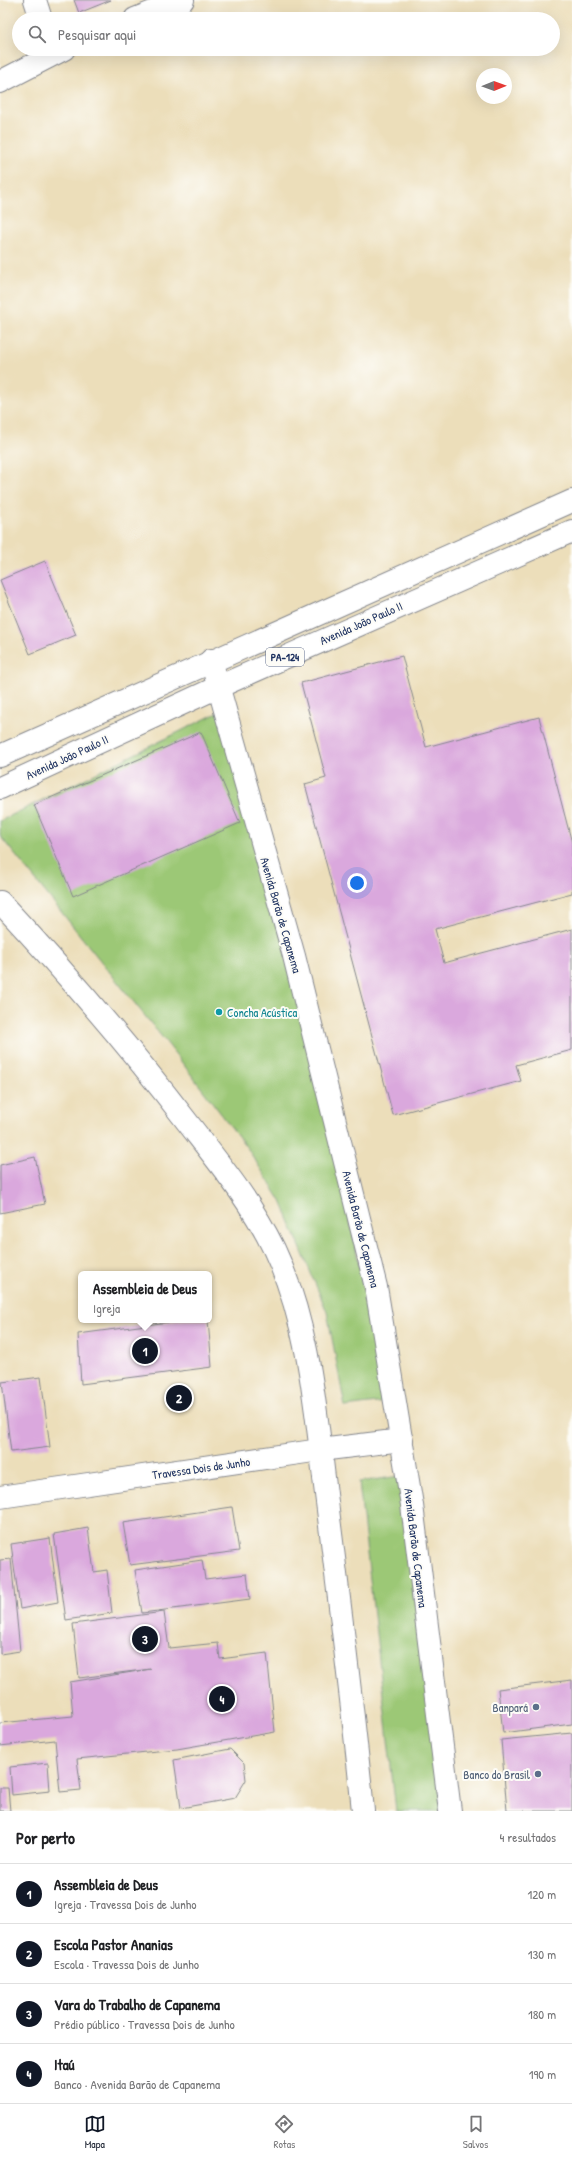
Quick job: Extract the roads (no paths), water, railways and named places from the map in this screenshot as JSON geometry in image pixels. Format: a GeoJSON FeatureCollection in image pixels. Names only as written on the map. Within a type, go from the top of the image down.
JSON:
{"type":"FeatureCollection","features":[{"type":"Feature","properties":{"kind":"street"},"geometry":{"type":"LineString","coordinates":[[35,0],[39,12]]}},
{"type":"Feature","properties":{"kind":"street"},"geometry":{"type":"LineString","coordinates":[[152,12],[182,0]]}},
{"type":"Feature","properties":{"kind":"street"},"geometry":{"type":"LineString","coordinates":[[0,82],[46,56]]}},
{"type":"Feature","properties":{"kind":"street","name":"PA-124"},"geometry":{"type":"LineString","coordinates":[[0,756],[211,660],[572,500]]}},
{"type":"Feature","properties":{"kind":"street","name":"Avenida João Paulo II"},"geometry":{"type":"LineString","coordinates":[[0,788],[218,686],[572,531]]}},
{"type":"Feature","properties":{"kind":"street","name":"Avenida Barão de Capanema"},"geometry":{"type":"LineString","coordinates":[[211,660],[294,956],[376,1287],[412,1505],[450,1811]]}},
{"type":"Feature","properties":{"kind":"street"},"geometry":{"type":"LineString","coordinates":[[0,902],[86,996],[125,1042],[248,1204],[274,1248],[293,1295],[304,1336],[320,1450],[354,1717],[363,1811]]}},
{"type":"Feature","properties":{"kind":"street","name":"Travessa Dois de Junho"},"geometry":{"type":"LineString","coordinates":[[0,1497],[320,1450],[402,1440]]}},
{"type":"Feature","properties":{"kind":"place","name":"Concha Acústica"},"geometry":{"type":"Point","coordinates":[219,1012]}},
{"type":"Feature","properties":{"kind":"place","name":"Assembleia de Deus"},"geometry":{"type":"Point","coordinates":[145,1351]}},
{"type":"Feature","properties":{"kind":"place","name":"Escola Pastor Ananias"},"geometry":{"type":"Point","coordinates":[179,1398]}},
{"type":"Feature","properties":{"kind":"place","name":"Vara do Trabalho de Capanema"},"geometry":{"type":"Point","coordinates":[145,1639]}},
{"type":"Feature","properties":{"kind":"place","name":"Itaú"},"geometry":{"type":"Point","coordinates":[222,1699]}},
{"type":"Feature","properties":{"kind":"place","name":"Banpará"},"geometry":{"type":"Point","coordinates":[536,1707]}},
{"type":"Feature","properties":{"kind":"place","name":"Banco do Brasil"},"geometry":{"type":"Point","coordinates":[538,1774]}}]}
